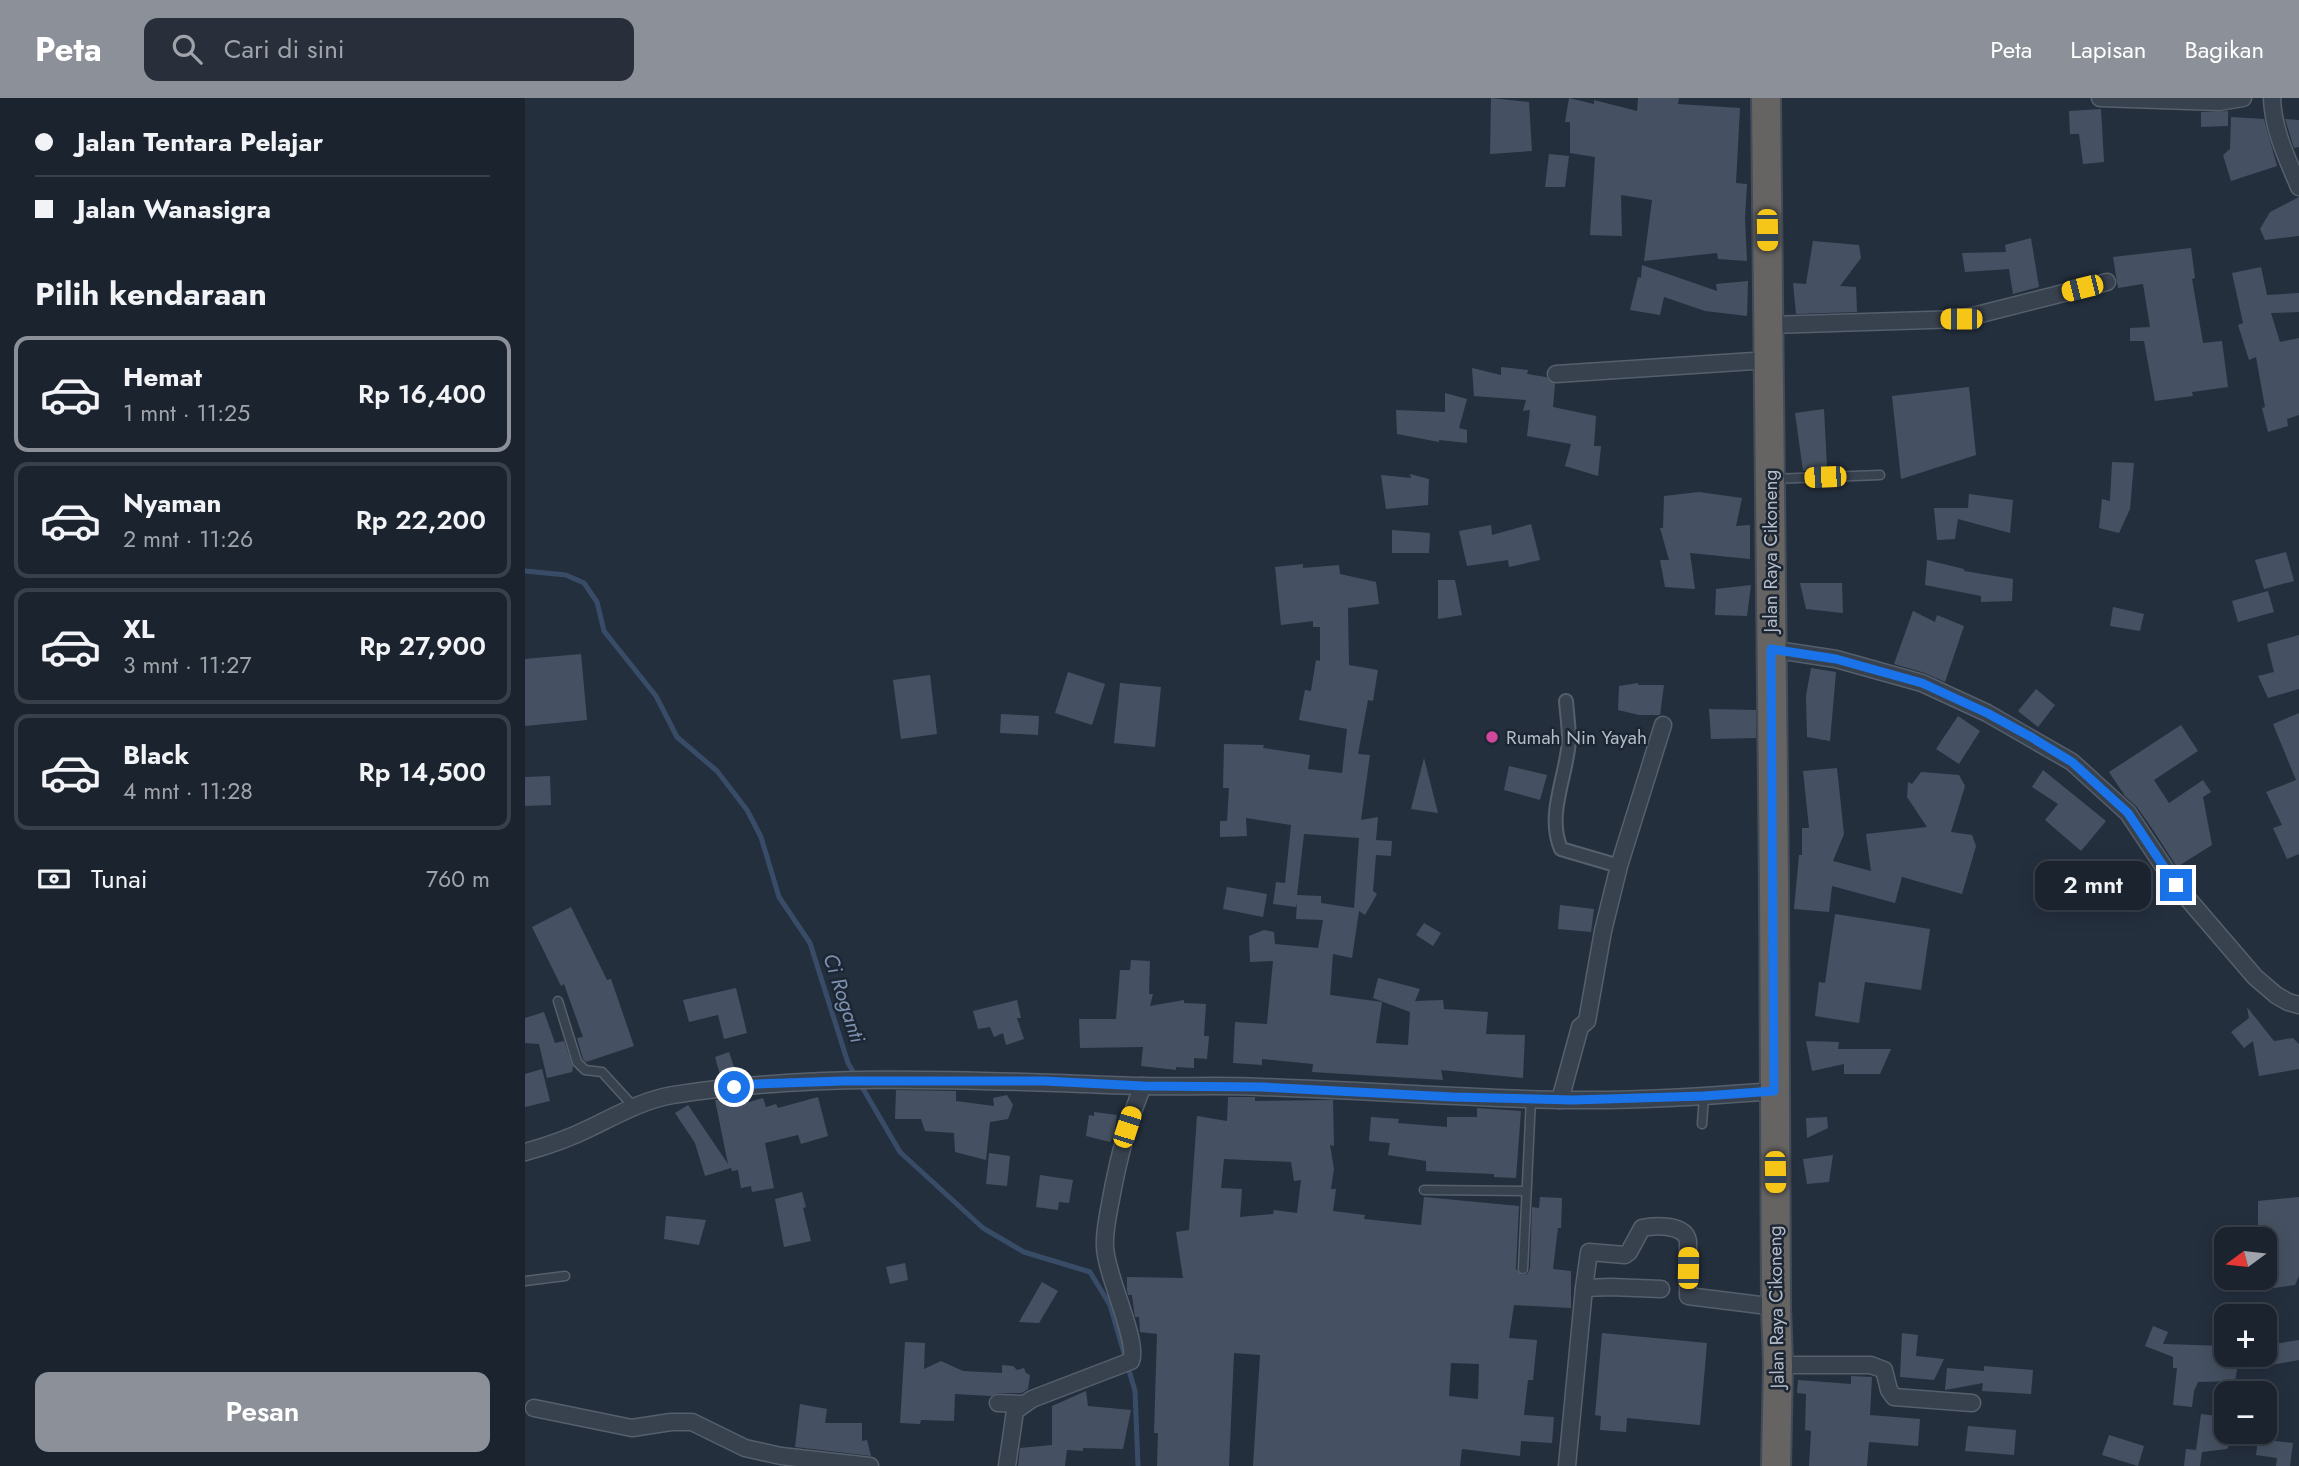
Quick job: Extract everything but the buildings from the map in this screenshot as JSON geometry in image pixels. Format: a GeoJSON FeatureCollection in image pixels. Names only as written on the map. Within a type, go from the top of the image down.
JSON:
{"type":"FeatureCollection","features":[{"type":"Feature","properties":{"kind":"highway","name":"Jalan Raya Cikoneng"},"geometry":{"type":"LineString","coordinates":[[1766,98],[1778,1365],[1776,1466]]}},
{"type":"Feature","properties":{"kind":"street"},"geometry":{"type":"LineString","coordinates":[[2100,98],[2219,102],[2243,98]]}},
{"type":"Feature","properties":{"kind":"street"},"geometry":{"type":"LineString","coordinates":[[2272,98],[2278,137],[2299,187]]}},
{"type":"Feature","properties":{"kind":"street"},"geometry":{"type":"LineString","coordinates":[[1769,325],[1961,319],[2107,282]]}},
{"type":"Feature","properties":{"kind":"street"},"geometry":{"type":"LineString","coordinates":[[1556,374],[1769,360]]}},
{"type":"Feature","properties":{"kind":"street"},"geometry":{"type":"LineString","coordinates":[[1771,649],[1836,659],[1922,683],[1987,713],[2072,762],[2128,813],[2176,885],[2255,977],[2276,995],[2299,1005]]}},
{"type":"Feature","properties":{"kind":"street"},"geometry":{"type":"LineString","coordinates":[[1566,701],[1569,740],[1555,820],[1558,841],[1561,849],[1619,866]]}},
{"type":"Feature","properties":{"kind":"street"},"geometry":{"type":"LineString","coordinates":[[1560,1100],[1580,1027],[1587,1021],[1619,866],[1663,725]]}},
{"type":"Feature","properties":{"kind":"street"},"geometry":{"type":"LineString","coordinates":[[525,1152],[587,1129],[634,1107],[668,1096],[756,1084],[1044,1081],[1560,1100],[1774,1091]]}},
{"type":"Feature","properties":{"kind":"street"},"geometry":{"type":"LineString","coordinates":[[998,1403],[1022,1404],[1066,1384],[1125,1363],[1133,1353],[1104,1246],[1121,1144],[1143,1086]]}},
{"type":"Feature","properties":{"kind":"street"},"geometry":{"type":"LineString","coordinates":[[1567,1466],[1589,1252],[1625,1255],[1641,1227],[1681,1230],[1687,1234],[1688,1296],[1776,1307]]}},
{"type":"Feature","properties":{"kind":"street"},"geometry":{"type":"LineString","coordinates":[[1584,1288],[1661,1289]]}},
{"type":"Feature","properties":{"kind":"street"},"geometry":{"type":"LineString","coordinates":[[1778,1365],[1871,1365],[1884,1370],[1889,1390],[1894,1396],[1972,1403]]}},
{"type":"Feature","properties":{"kind":"street"},"geometry":{"type":"LineString","coordinates":[[1006,1466],[1014,1416],[1022,1404]]}},
{"type":"Feature","properties":{"kind":"street"},"geometry":{"type":"LineString","coordinates":[[534,1408],[632,1428],[692,1422],[745,1448],[823,1463],[870,1466]]}},
{"type":"Feature","properties":{"kind":"lane"},"geometry":{"type":"LineString","coordinates":[[1770,480],[1880,475]]}},
{"type":"Feature","properties":{"kind":"lane"},"geometry":{"type":"LineString","coordinates":[[558,1001],[577,1062],[585,1070],[602,1072],[634,1107]]}},
{"type":"Feature","properties":{"kind":"lane"},"geometry":{"type":"LineString","coordinates":[[1702,1124],[1704,1096]]}},
{"type":"Feature","properties":{"kind":"lane"},"geometry":{"type":"LineString","coordinates":[[1523,1269],[1531,1098]]}},
{"type":"Feature","properties":{"kind":"lane"},"geometry":{"type":"LineString","coordinates":[[1424,1190],[1525,1191]]}},
{"type":"Feature","properties":{"kind":"lane"},"geometry":{"type":"LineString","coordinates":[[525,1281],[565,1276]]}},
{"type":"Feature","properties":{"kind":"waterway","name":"Ci Roganti"},"geometry":{"type":"LineString","coordinates":[[525,571],[566,575],[584,583],[597,602],[604,631],[656,696],[677,737],[717,771],[747,810],[761,837],[779,897],[810,943],[848,1063],[900,1152],[983,1228],[1024,1252],[1090,1272],[1110,1305],[1135,1391],[1138,1466]]}},
{"type":"Feature","properties":{"kind":"place","name":"Rumah Nin Yayah"},"geometry":{"type":"Point","coordinates":[1492,737]}},
{"type":"Feature","properties":{"kind":"route"},"geometry":{"type":"LineString","coordinates":[[734,1087],[843,1081],[1044,1081],[1573,1100],[1774,1091],[1771,649],[1836,659],[1922,683],[2031,737],[2072,762],[2128,813],[2176,885]]}}]}
